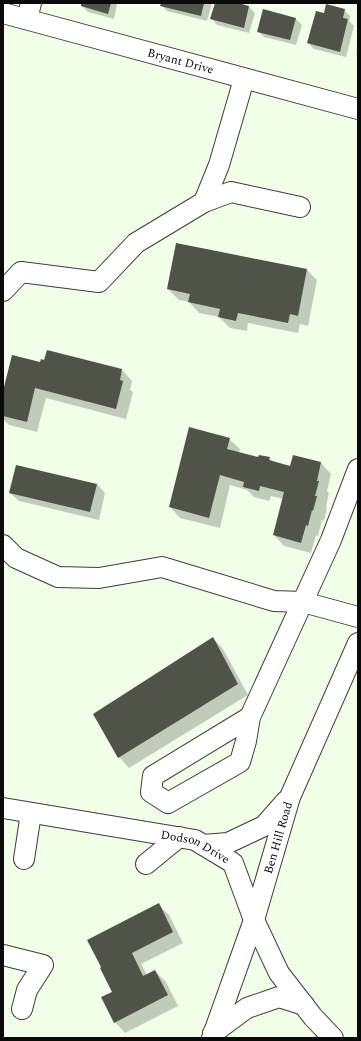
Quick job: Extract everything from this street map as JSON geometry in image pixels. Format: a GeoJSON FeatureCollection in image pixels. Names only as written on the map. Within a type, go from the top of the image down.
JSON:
{"type":"FeatureCollection","features":[{"type":"Feature","properties":{"kind":"street","name":"Bryant Drive"},"geometry":{"type":"LineString","coordinates":[[3,13],[29,11],[244,79],[358,109]]}},
{"type":"Feature","properties":{"kind":"street"},"geometry":{"type":"LineString","coordinates":[[204,202],[219,165],[244,79]]}},
{"type":"Feature","properties":{"kind":"street"},"geometry":{"type":"LineString","coordinates":[[3,291],[21,272],[99,282],[136,243],[204,202],[231,192],[300,207]]}},
{"type":"Feature","properties":{"kind":"street"},"geometry":{"type":"LineString","coordinates":[[250,717],[153,776],[151,792],[168,803],[240,762],[246,741],[250,717],[331,540],[358,469]]}},
{"type":"Feature","properties":{"kind":"street"},"geometry":{"type":"LineString","coordinates":[[3,545],[16,558],[58,577],[99,578],[162,567],[274,602],[303,602],[358,618]]}},
{"type":"Feature","properties":{"kind":"street","name":"Ben Hill Road"},"geometry":{"type":"LineString","coordinates":[[212,1035],[254,920],[290,796],[358,643]]}},
{"type":"Feature","properties":{"kind":"street"},"geometry":{"type":"LineString","coordinates":[[203,845],[228,843],[264,826],[290,796]]}},
{"type":"Feature","properties":{"kind":"street","name":"Dodson Drive"},"geometry":{"type":"LineString","coordinates":[[3,808],[195,840],[233,863],[254,920],[279,973],[332,1038]]}},
{"type":"Feature","properties":{"kind":"street"},"geometry":{"type":"LineString","coordinates":[[24,859],[32,813]]}},
{"type":"Feature","properties":{"kind":"street"},"geometry":{"type":"LineString","coordinates":[[146,864],[178,837]]}},
{"type":"Feature","properties":{"kind":"street"},"geometry":{"type":"LineString","coordinates":[[3,955],[43,965],[27,990],[22,1009]]}},
{"type":"Feature","properties":{"kind":"street"},"geometry":{"type":"LineString","coordinates":[[212,1035],[247,1008],[279,997],[304,1005]]}},
{"type":"Feature","properties":{"kind":"building"},"geometry":{"type":"Polygon","coordinates":[[[81,3],[111,3],[108,14],[81,6],[81,3]]]}},
{"type":"Feature","properties":{"kind":"building"},"geometry":{"type":"Polygon","coordinates":[[[161,3],[204,3],[201,16],[160,6],[161,3]]]}},
{"type":"Feature","properties":{"kind":"building"},"geometry":{"type":"Polygon","coordinates":[[[215,3],[238,3],[249,6],[244,28],[210,19],[215,3]]]}},
{"type":"Feature","properties":{"kind":"building"},"geometry":{"type":"Polygon","coordinates":[[[326,4],[345,9],[343,18],[348,19],[340,52],[307,43],[316,11],[324,13],[326,4]]]}},
{"type":"Feature","properties":{"kind":"building"},"geometry":{"type":"Polygon","coordinates":[[[263,9],[296,18],[290,40],[257,32],[263,9]]]}},
{"type":"Feature","properties":{"kind":"building"},"geometry":{"type":"Polygon","coordinates":[[[176,243],[307,269],[298,316],[290,314],[288,323],[238,313],[236,321],[218,317],[220,309],[188,302],[190,294],[167,289],[176,243]]]}},
{"type":"Feature","properties":{"kind":"building"},"geometry":{"type":"Polygon","coordinates":[[[47,350],[122,369],[120,380],[123,381],[116,409],[35,388],[27,422],[3,416],[3,391],[12,355],[40,362],[41,359],[44,360],[47,350]]]}},
{"type":"Feature","properties":{"kind":"building"},"geometry":{"type":"Polygon","coordinates":[[[189,427],[230,438],[227,449],[258,457],[259,455],[270,457],[269,460],[290,466],[293,455],[321,462],[317,481],[319,481],[315,496],[317,496],[301,543],[273,535],[284,492],[260,486],[259,491],[243,487],[244,482],[220,475],[209,518],[169,507],[189,427]]]}},
{"type":"Feature","properties":{"kind":"building"},"geometry":{"type":"Polygon","coordinates":[[[16,465],[97,484],[90,512],[9,493],[16,465]]]}},
{"type":"Feature","properties":{"kind":"building"},"geometry":{"type":"Polygon","coordinates":[[[213,637],[238,684],[118,758],[93,714],[213,637]]]}},
{"type":"Feature","properties":{"kind":"building"},"geometry":{"type":"Polygon","coordinates":[[[159,903],[173,932],[132,953],[143,976],[155,970],[168,995],[114,1023],[101,997],[112,992],[87,940],[159,903]]]}}]}
